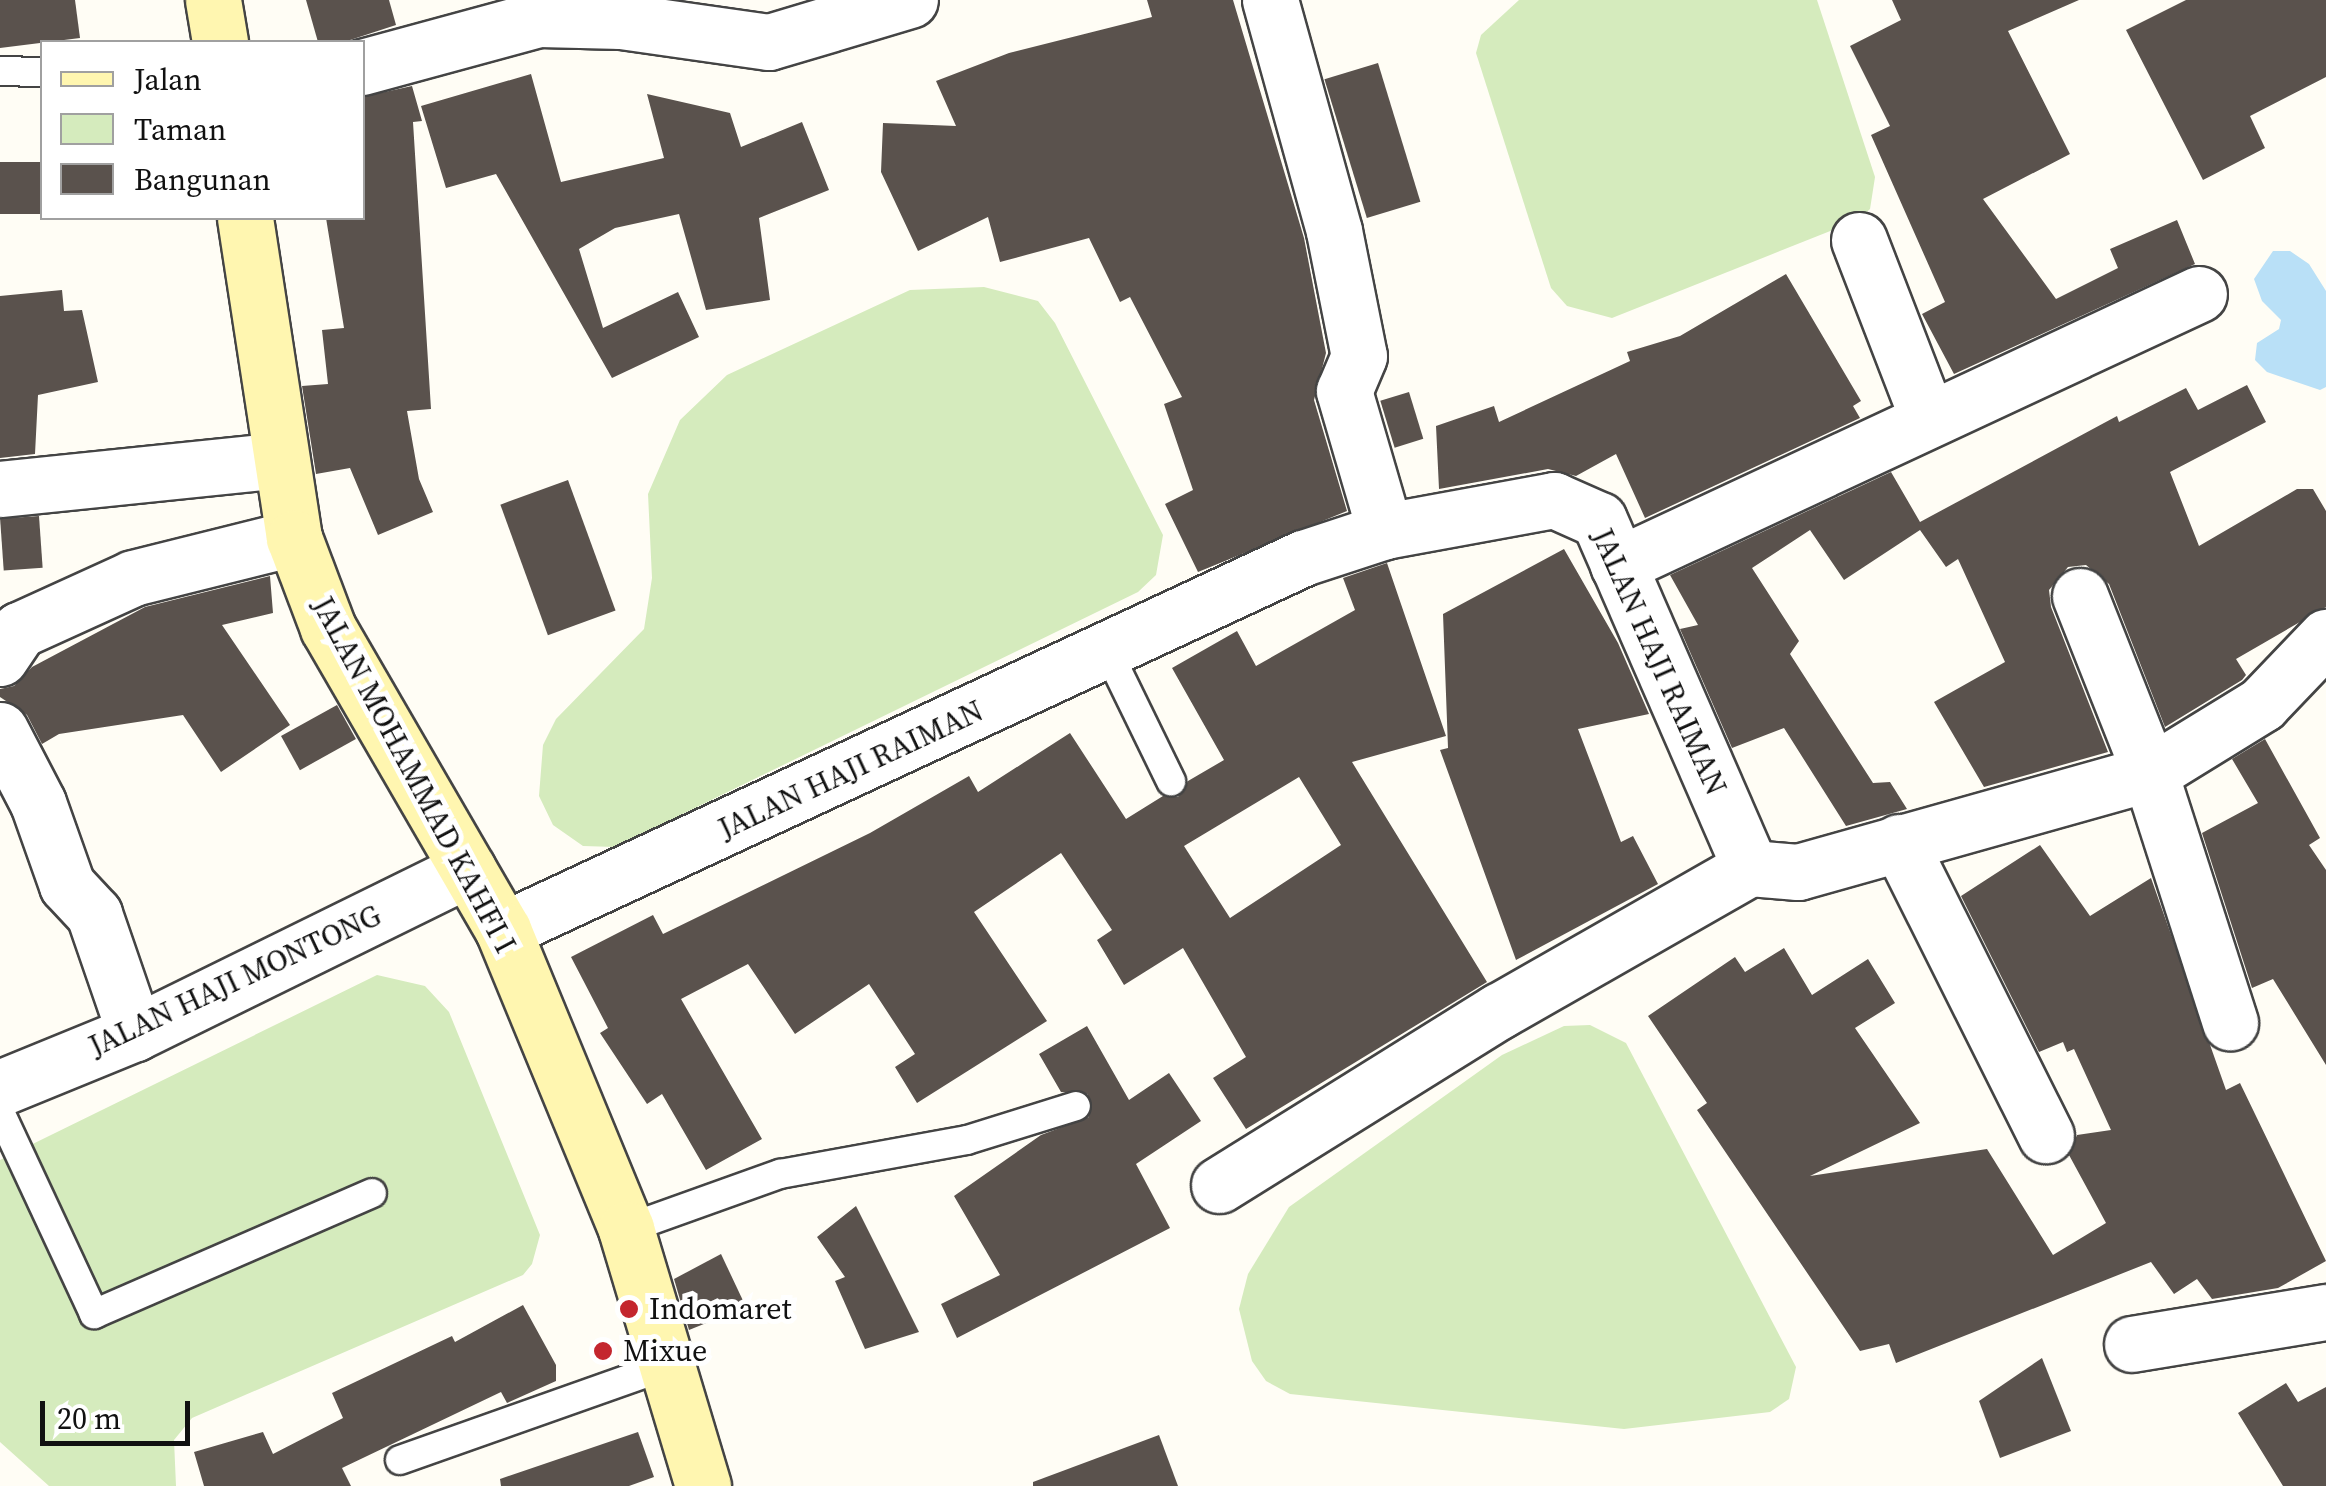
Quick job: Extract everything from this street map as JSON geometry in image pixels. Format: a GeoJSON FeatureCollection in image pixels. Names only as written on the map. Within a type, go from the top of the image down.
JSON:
{"type":"FeatureCollection","features":[{"type":"Feature","properties":{"kind":"main road"},"geometry":{"type":"LineString","coordinates":[[213,0],[220,40]]}},
{"type":"Feature","properties":{"kind":"main road","name":"JALAN MOHAMMAD KAHFI I"},"geometry":{"type":"LineString","coordinates":[[245,220],[279,460],[294,538],[328,628],[502,930],[626,1230],[703,1486]]}},
{"type":"Feature","properties":{"kind":"street"},"geometry":{"type":"LineString","coordinates":[[365,66],[540,19],[618,10],[769,42],[910,0]]}},
{"type":"Feature","properties":{"kind":"street"},"geometry":{"type":"LineString","coordinates":[[1270,0],[1334,231],[1359,356],[1344,391],[1385,531]]}},
{"type":"Feature","properties":{"kind":"street"},"geometry":{"type":"LineString","coordinates":[[1859,240],[1928,419]]}},
{"type":"Feature","properties":{"kind":"street"},"geometry":{"type":"LineString","coordinates":[[1618,565],[2199,294]]}},
{"type":"Feature","properties":{"kind":"street"},"geometry":{"type":"LineString","coordinates":[[0,489],[279,460]]}},
{"type":"Feature","properties":{"kind":"street","name":"JALAN HAJI RAIMAN"},"geometry":{"type":"LineString","coordinates":[[502,930],[1304,558],[1385,531],[1554,500],[1599,520],[1750,868]]}},
{"type":"Feature","properties":{"kind":"street"},"geometry":{"type":"LineString","coordinates":[[0,658],[19,630],[133,578],[294,538]]}},
{"type":"Feature","properties":{"kind":"street"},"geometry":{"type":"LineString","coordinates":[[2080,596],[2150,774],[2230,1022]]}},
{"type":"Feature","properties":{"kind":"street"},"geometry":{"type":"LineString","coordinates":[[1218,1184],[1499,1012],[1750,868],[1798,872],[2150,774],[2262,704],[2326,637]]}},
{"type":"Feature","properties":{"kind":"street"},"geometry":{"type":"LineString","coordinates":[[0,730],[38,803],[67,884],[94,914],[135,1033]]}},
{"type":"Feature","properties":{"kind":"street"},"geometry":{"type":"LineString","coordinates":[[1899,842],[2046,1136]]}},
{"type":"Feature","properties":{"kind":"street","name":"JALAN HAJI MONTONG"},"geometry":{"type":"LineString","coordinates":[[0,1088],[135,1033],[468,869]]}},
{"type":"Feature","properties":{"kind":"street"},"geometry":{"type":"LineString","coordinates":[[2132,1344],[2326,1312]]}},
{"type":"Feature","properties":{"kind":"lane"},"geometry":{"type":"LineString","coordinates":[[0,71],[40,72]]}},
{"type":"Feature","properties":{"kind":"lane"},"geometry":{"type":"LineString","coordinates":[[1108,652],[1171,780]]}},
{"type":"Feature","properties":{"kind":"lane"},"geometry":{"type":"LineString","coordinates":[[626,1230],[780,1174],[967,1140],[1076,1106]]}},
{"type":"Feature","properties":{"kind":"lane"},"geometry":{"type":"LineString","coordinates":[[0,1112],[94,1314],[372,1194]]}},
{"type":"Feature","properties":{"kind":"lane"},"geometry":{"type":"LineString","coordinates":[[400,1460],[666,1366]]}},
{"type":"Feature","properties":{"kind":"green space"},"geometry":{"type":"Polygon","coordinates":[[[1519,0],[1817,0],[1875,177],[1870,209],[1858,220],[1612,318],[1567,306],[1551,288],[1476,53],[1481,35],[1519,0]]]}},
{"type":"Feature","properties":{"kind":"green space"},"geometry":{"type":"Polygon","coordinates":[[[984,287],[1038,301],[1055,323],[1163,535],[1156,575],[1138,592],[615,847],[583,846],[553,825],[539,796],[543,745],[556,719],[644,629],[652,578],[648,494],[680,420],[727,375],[910,290],[984,287]]]}},
{"type":"Feature","properties":{"kind":"green space"},"geometry":{"type":"Polygon","coordinates":[[[377,975],[425,986],[449,1012],[540,1235],[532,1264],[523,1275],[192,1418],[174,1440],[176,1486],[49,1486],[0,1442],[0,1160],[377,975]]]}},
{"type":"Feature","properties":{"kind":"green space"},"geometry":{"type":"Polygon","coordinates":[[[1590,1025],[1626,1043],[1796,1367],[1789,1399],[1770,1412],[1624,1429],[1290,1394],[1266,1381],[1252,1361],[1239,1309],[1248,1274],[1289,1207],[1502,1055],[1564,1026],[1590,1025]]]}},
{"type":"Feature","properties":{"kind":"water"},"geometry":{"type":"Polygon","coordinates":[[[2273,251],[2290,251],[2309,264],[2326,291],[2326,387],[2320,390],[2267,372],[2255,360],[2257,343],[2279,329],[2281,320],[2262,301],[2254,279],[2273,251]]]}},
{"type":"Feature","properties":{"kind":"building"},"geometry":{"type":"Polygon","coordinates":[[[0,0],[75,0],[80,38],[0,48],[0,0]]]}},
{"type":"Feature","properties":{"kind":"building"},"geometry":{"type":"Polygon","coordinates":[[[306,0],[389,0],[396,25],[350,40],[317,40],[306,0]]]}},
{"type":"Feature","properties":{"kind":"building"},"geometry":{"type":"Polygon","coordinates":[[[1147,0],[1233,0],[1304,238],[1326,353],[1314,400],[1347,511],[1198,572],[1165,504],[1193,490],[1164,404],[1182,397],[1130,297],[1120,302],[1089,238],[1000,262],[988,217],[918,251],[881,172],[883,123],[956,126],[936,81],[1009,53],[1152,17],[1147,0]]]}},
{"type":"Feature","properties":{"kind":"building"},"geometry":{"type":"Polygon","coordinates":[[[1892,0],[2079,0],[2008,31],[2070,154],[1983,199],[2056,299],[2118,268],[2110,249],[2177,220],[2195,264],[1954,374],[1922,314],[1945,302],[1871,135],[1890,126],[1850,46],[1901,20],[1892,0]]]}},
{"type":"Feature","properties":{"kind":"building"},"geometry":{"type":"Polygon","coordinates":[[[2186,0],[2326,0],[2326,77],[2250,116],[2265,148],[2203,180],[2126,30],[2186,0]]]}},
{"type":"Feature","properties":{"kind":"building"},"geometry":{"type":"Polygon","coordinates":[[[1378,63],[1420,202],[1367,218],[1324,79],[1378,63]]]}},
{"type":"Feature","properties":{"kind":"building"},"geometry":{"type":"Polygon","coordinates":[[[531,74],[561,182],[664,158],[647,94],[730,113],[741,147],[802,122],[829,190],[759,218],[770,300],[706,310],[679,214],[615,228],[579,249],[603,328],[678,292],[699,337],[612,378],[496,174],[446,188],[421,106],[531,74]]]}},
{"type":"Feature","properties":{"kind":"building"},"geometry":{"type":"Polygon","coordinates":[[[412,86],[422,121],[413,122],[431,409],[407,411],[419,479],[433,512],[378,535],[350,468],[316,474],[302,386],[328,384],[322,330],[344,328],[326,220],[365,220],[365,96],[412,86]]]}},
{"type":"Feature","properties":{"kind":"building"},"geometry":{"type":"Polygon","coordinates":[[[0,162],[40,162],[40,214],[0,214],[0,162]]]}},
{"type":"Feature","properties":{"kind":"building"},"geometry":{"type":"Polygon","coordinates":[[[1786,274],[1861,401],[1853,406],[1860,418],[1645,518],[1616,454],[1576,476],[1548,469],[1439,489],[1436,426],[1494,406],[1499,422],[1630,361],[1627,352],[1680,336],[1786,274]]]}},
{"type":"Feature","properties":{"kind":"building"},"geometry":{"type":"Polygon","coordinates":[[[62,290],[64,311],[82,310],[98,382],[38,395],[35,454],[0,458],[0,296],[62,290]]]}},
{"type":"Feature","properties":{"kind":"building"},"geometry":{"type":"Polygon","coordinates":[[[2247,385],[2266,422],[2170,472],[2199,546],[2297,489],[2313,489],[2326,511],[2326,607],[2236,659],[2246,675],[2242,680],[2165,727],[2109,584],[2086,565],[2068,567],[2049,590],[2051,607],[2108,752],[1984,787],[1934,702],[2005,662],[1958,559],[1946,567],[1920,530],[1844,580],[1810,530],[1752,568],[1799,641],[1790,654],[1873,783],[1890,782],[1907,809],[1846,826],[1784,728],[1732,748],[1680,629],[1698,625],[1670,575],[1891,472],[1920,522],[2117,416],[2119,422],[2186,388],[2198,410],[2247,385]]]}},
{"type":"Feature","properties":{"kind":"building"},"geometry":{"type":"Polygon","coordinates":[[[1409,392],[1423,439],[1395,448],[1380,401],[1409,392]]]}},
{"type":"Feature","properties":{"kind":"building"},"geometry":{"type":"Polygon","coordinates":[[[568,480],[616,611],[548,635],[500,505],[568,480]]]}},
{"type":"Feature","properties":{"kind":"building"},"geometry":{"type":"Polygon","coordinates":[[[39,516],[43,568],[4,571],[0,519],[39,516]]]}},
{"type":"Feature","properties":{"kind":"building"},"geometry":{"type":"Polygon","coordinates":[[[1564,549],[1618,643],[1649,714],[1578,729],[1621,842],[1633,836],[1658,884],[1516,960],[1440,750],[1448,748],[1443,614],[1564,549]]]}},
{"type":"Feature","properties":{"kind":"building"},"geometry":{"type":"Polygon","coordinates":[[[1387,563],[1446,736],[1352,762],[1487,982],[1246,1129],[1213,1078],[1246,1057],[1183,948],[1124,985],[1097,940],[1112,930],[1061,853],[974,912],[1047,1021],[917,1103],[895,1067],[915,1054],[869,984],[795,1034],[748,964],[681,999],[762,1139],[706,1170],[662,1094],[647,1104],[600,1033],[608,1028],[571,957],[653,915],[663,934],[870,833],[969,776],[978,792],[1070,733],[1126,819],[1163,796],[1178,797],[1188,781],[1224,760],[1172,668],[1237,631],[1256,666],[1355,610],[1343,578],[1387,563]],[[1299,777],[1184,846],[1230,918],[1341,845],[1299,777]]]}},
{"type":"Feature","properties":{"kind":"building"},"geometry":{"type":"Polygon","coordinates":[[[270,576],[273,613],[222,625],[290,725],[221,772],[183,715],[59,734],[42,744],[27,715],[0,697],[0,689],[14,686],[32,667],[145,607],[270,576]]]}},
{"type":"Feature","properties":{"kind":"building"},"geometry":{"type":"Polygon","coordinates":[[[337,705],[356,739],[300,770],[281,736],[337,705]]]}},
{"type":"Feature","properties":{"kind":"building"},"geometry":{"type":"Polygon","coordinates":[[[2265,739],[2320,838],[2309,845],[2326,870],[2326,1065],[2273,979],[2252,988],[2202,833],[2258,803],[2232,759],[2265,739]]]}},
{"type":"Feature","properties":{"kind":"building"},"geometry":{"type":"Polygon","coordinates":[[[2040,845],[2090,916],[2151,878],[2226,1090],[2240,1083],[2326,1261],[2278,1288],[2212,1299],[2197,1279],[2174,1294],[2151,1262],[1896,1363],[1889,1344],[1860,1351],[1697,1110],[1707,1103],[1648,1016],[1735,957],[1745,972],[1784,948],[1812,995],[1868,959],[1895,1003],[1855,1028],[1920,1123],[1810,1176],[1987,1149],[2053,1255],[2106,1223],[2069,1155],[2077,1135],[2111,1130],[2074,1049],[2067,1052],[2063,1042],[2039,1052],[1961,896],[2040,845]]]}},
{"type":"Feature","properties":{"kind":"building"},"geometry":{"type":"Polygon","coordinates":[[[1087,1026],[1129,1100],[1169,1073],[1201,1121],[1136,1164],[1170,1228],[957,1338],[941,1304],[1000,1275],[954,1196],[1041,1135],[1089,1117],[1088,1094],[1061,1092],[1039,1054],[1087,1026]]]}},
{"type":"Feature","properties":{"kind":"building"},"geometry":{"type":"Polygon","coordinates":[[[856,1206],[919,1332],[865,1349],[835,1281],[845,1277],[817,1237],[856,1206]]]}},
{"type":"Feature","properties":{"kind":"building"},"geometry":{"type":"Polygon","coordinates":[[[721,1254],[746,1307],[689,1330],[674,1279],[721,1254]]]}},
{"type":"Feature","properties":{"kind":"building"},"geometry":{"type":"Polygon","coordinates":[[[523,1305],[556,1365],[556,1381],[507,1403],[501,1392],[342,1468],[351,1486],[204,1486],[194,1452],[263,1432],[273,1454],[343,1418],[332,1393],[452,1336],[455,1342],[523,1305]]]}},
{"type":"Feature","properties":{"kind":"building"},"geometry":{"type":"Polygon","coordinates":[[[2042,1358],[2071,1431],[2000,1458],[1979,1401],[2042,1358]]]}},
{"type":"Feature","properties":{"kind":"building"},"geometry":{"type":"Polygon","coordinates":[[[2286,1383],[2298,1402],[2326,1387],[2326,1486],[2283,1486],[2238,1413],[2286,1383]]]}},
{"type":"Feature","properties":{"kind":"building"},"geometry":{"type":"Polygon","coordinates":[[[638,1432],[654,1477],[629,1486],[501,1486],[500,1479],[638,1432]]]}},
{"type":"Feature","properties":{"kind":"building"},"geometry":{"type":"Polygon","coordinates":[[[1159,1435],[1178,1486],[1033,1486],[1033,1482],[1159,1435]]]}},
{"type":"Feature","properties":{"kind":"place","name":"Indomaret"},"geometry":{"type":"Point","coordinates":[629,1309]}},
{"type":"Feature","properties":{"kind":"place","name":"Mixue"},"geometry":{"type":"Point","coordinates":[603,1351]}}]}
